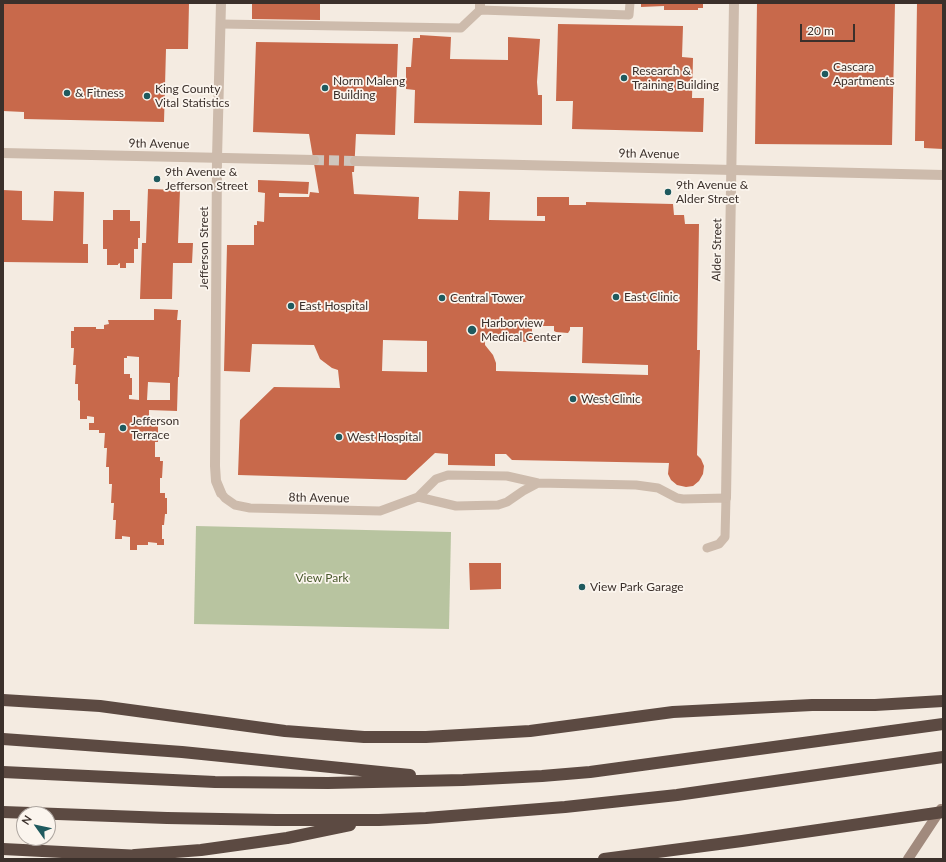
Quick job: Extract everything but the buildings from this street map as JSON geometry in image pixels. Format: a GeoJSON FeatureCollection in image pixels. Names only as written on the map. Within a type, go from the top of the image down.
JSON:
{"type":"FeatureCollection","features":[{"type":"Feature","properties":{"kind":"highway"},"geometry":{"type":"LineString","coordinates":[[3,700],[100,706],[285,731],[364,737],[426,737],[530,731],[673,712],[812,705],[875,705],[943,700]]}},
{"type":"Feature","properties":{"kind":"highway"},"geometry":{"type":"LineString","coordinates":[[3,772],[215,782],[328,783],[463,780],[542,776],[590,772],[943,724]]}},
{"type":"Feature","properties":{"kind":"highway"},"geometry":{"type":"LineString","coordinates":[[3,740],[37,741],[182,752],[463,780]]}},
{"type":"Feature","properties":{"kind":"highway"},"geometry":{"type":"LineString","coordinates":[[56,814],[276,820],[379,820],[482,814],[677,795],[943,757]]}},
{"type":"Feature","properties":{"kind":"highway"},"geometry":{"type":"LineString","coordinates":[[3,812],[16,812]]}},
{"type":"Feature","properties":{"kind":"highway"},"geometry":{"type":"LineString","coordinates":[[604,859],[943,812]]}},
{"type":"Feature","properties":{"kind":"highway"},"geometry":{"type":"LineString","coordinates":[[135,855],[217,848],[287,838],[379,820]]}},
{"type":"Feature","properties":{"kind":"highway"},"geometry":{"type":"LineString","coordinates":[[3,849],[190,859]]}},
{"type":"Feature","properties":{"kind":"main road"},"geometry":{"type":"LineString","coordinates":[[908,859],[943,806]]}},
{"type":"Feature","properties":{"kind":"street","name":"Jefferson Street"},"geometry":{"type":"LineString","coordinates":[[221,3],[217,158],[215,466],[216,481],[221,492]]}},
{"type":"Feature","properties":{"kind":"street","name":"Alder Street"},"geometry":{"type":"LineString","coordinates":[[726,498],[734,3]]}},
{"type":"Feature","properties":{"kind":"street","name":"9th Avenue"},"geometry":{"type":"LineString","coordinates":[[3,153],[314,160]]}},
{"type":"Feature","properties":{"kind":"street","name":"9th Avenue"},"geometry":{"type":"LineString","coordinates":[[355,161],[943,175]]}},
{"type":"Feature","properties":{"kind":"lane"},"geometry":{"type":"LineString","coordinates":[[221,24],[461,28],[480,6],[629,15],[630,3]]}},
{"type":"Feature","properties":{"kind":"lane","name":"8th Avenue"},"geometry":{"type":"LineString","coordinates":[[221,492],[225,498],[235,505],[250,508],[380,512],[418,497],[436,479],[448,475],[507,476],[538,483],[636,485],[658,488],[677,498],[683,499],[726,498]]}},
{"type":"Feature","properties":{"kind":"lane"},"geometry":{"type":"LineString","coordinates":[[418,497],[456,506],[498,505],[507,502],[538,483]]}},
{"type":"Feature","properties":{"kind":"lane"},"geometry":{"type":"LineString","coordinates":[[707,548],[715,547],[725,537],[726,498]]}},
{"type":"Feature","properties":{"kind":"green space","name":"View Park"},"geometry":{"type":"Polygon","coordinates":[[[196,526],[451,532],[449,629],[194,624],[196,526]]]}},
{"type":"Feature","properties":{"kind":"tunnel"},"geometry":{"type":"LineString","coordinates":[[314,160],[355,161]]}},
{"type":"Feature","properties":{"kind":"place","name":"Cascara Apartments"},"geometry":{"type":"Point","coordinates":[825,74]}},
{"type":"Feature","properties":{"kind":"place","name":"Research & Training Building"},"geometry":{"type":"Point","coordinates":[624,78]}},
{"type":"Feature","properties":{"kind":"place","name":"Norm Maleng Building"},"geometry":{"type":"Point","coordinates":[325,88]}},
{"type":"Feature","properties":{"kind":"place","name":"& Fitness"},"geometry":{"type":"Point","coordinates":[67,93]}},
{"type":"Feature","properties":{"kind":"place","name":"King County Vital Statistics"},"geometry":{"type":"Point","coordinates":[147,96]}},
{"type":"Feature","properties":{"kind":"place","name":"9th Avenue & Jefferson Street"},"geometry":{"type":"Point","coordinates":[157,179]}},
{"type":"Feature","properties":{"kind":"place","name":"9th Avenue & Alder Street"},"geometry":{"type":"Point","coordinates":[668,192]}},
{"type":"Feature","properties":{"kind":"place","name":"East Clinic"},"geometry":{"type":"Point","coordinates":[616,297]}},
{"type":"Feature","properties":{"kind":"place","name":"Central Tower"},"geometry":{"type":"Point","coordinates":[442,298]}},
{"type":"Feature","properties":{"kind":"place","name":"East Hospital"},"geometry":{"type":"Point","coordinates":[291,306]}},
{"type":"Feature","properties":{"kind":"place","name":"Harborview Medical Center"},"geometry":{"type":"Point","coordinates":[472,330]}},
{"type":"Feature","properties":{"kind":"place","name":"West Clinic"},"geometry":{"type":"Point","coordinates":[573,399]}},
{"type":"Feature","properties":{"kind":"place","name":"Jefferson Terrace"},"geometry":{"type":"Point","coordinates":[123,428]}},
{"type":"Feature","properties":{"kind":"place","name":"West Hospital"},"geometry":{"type":"Point","coordinates":[339,437]}},
{"type":"Feature","properties":{"kind":"place","name":"View Park Garage"},"geometry":{"type":"Point","coordinates":[582,587]}}]}
